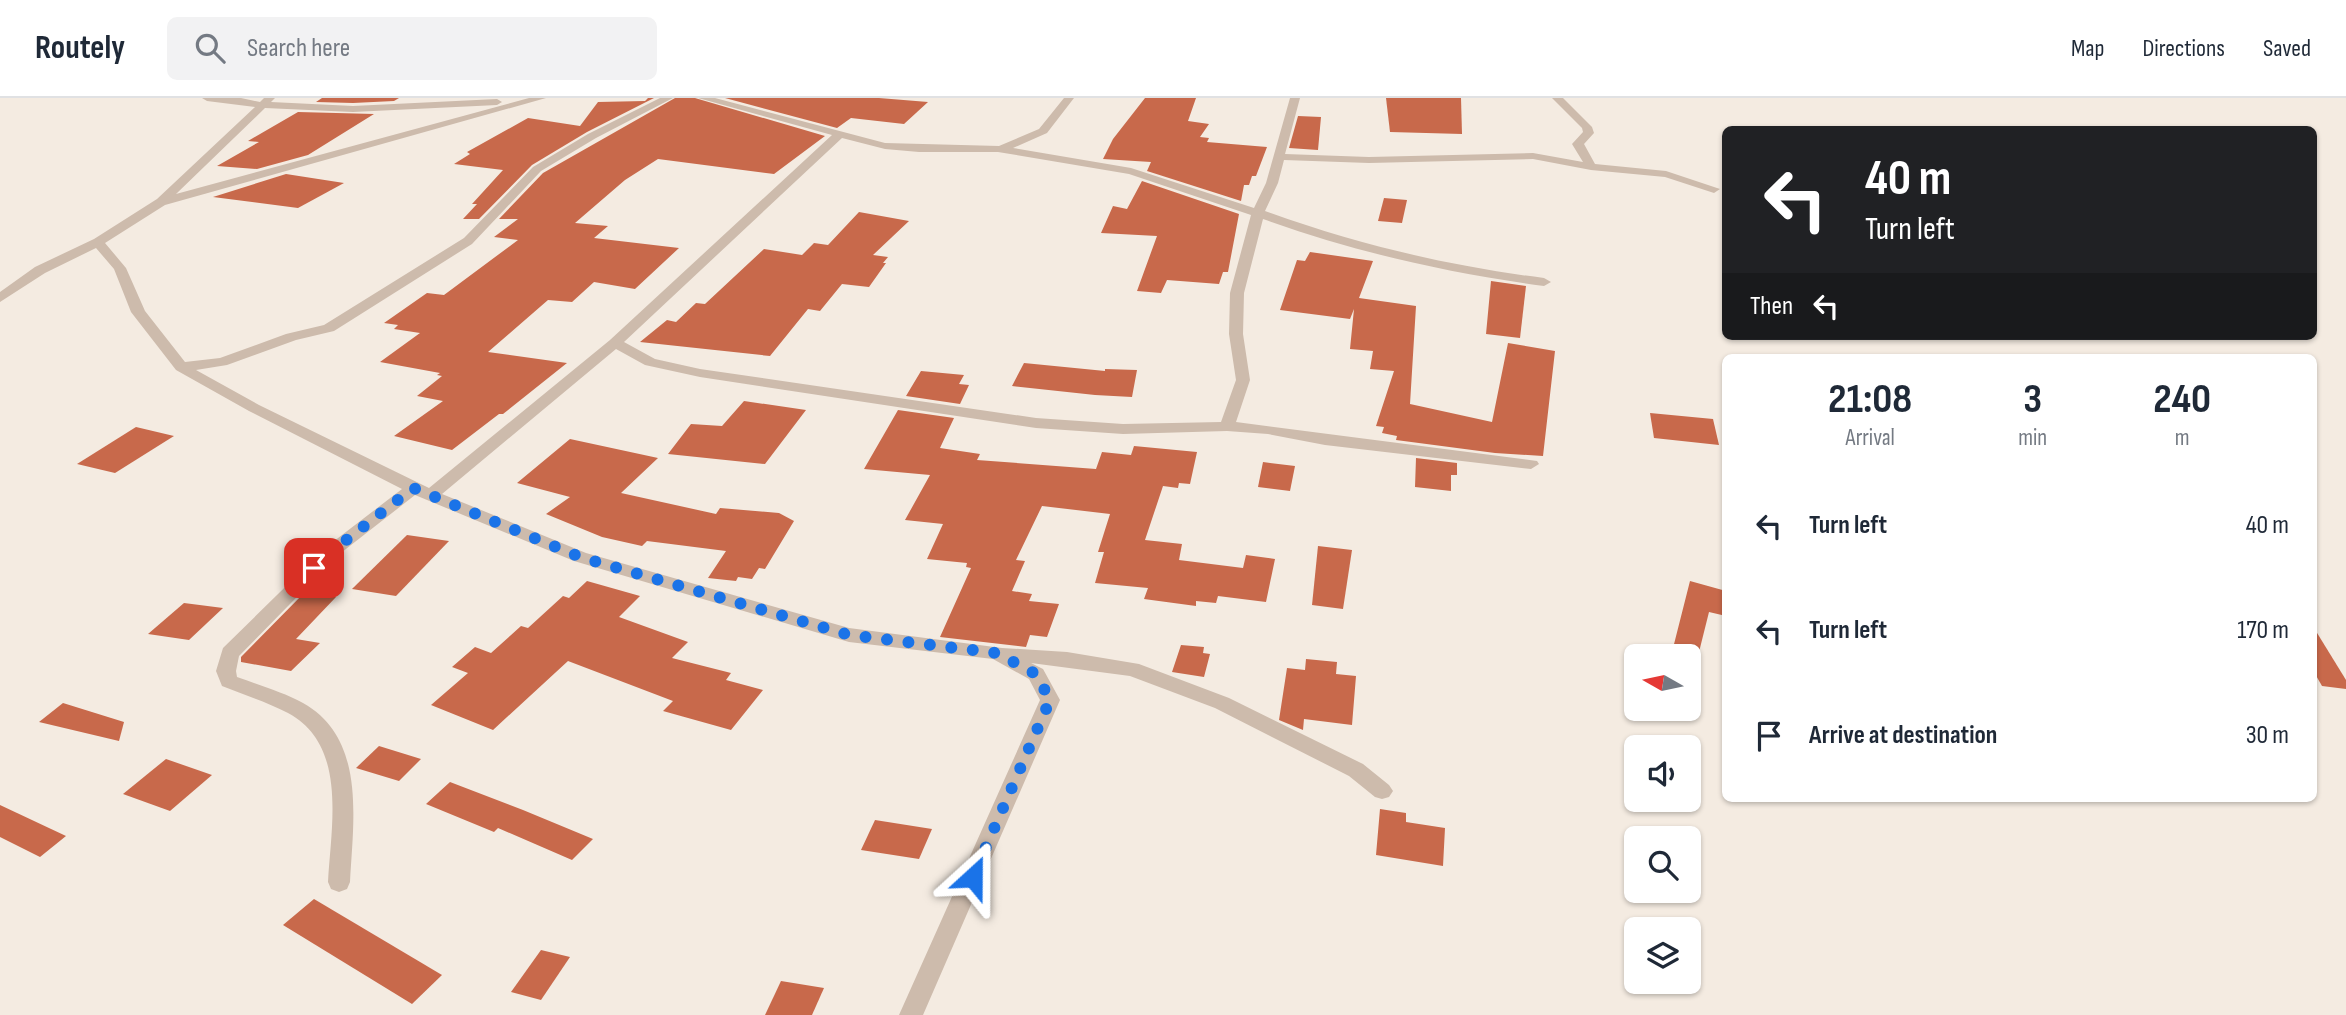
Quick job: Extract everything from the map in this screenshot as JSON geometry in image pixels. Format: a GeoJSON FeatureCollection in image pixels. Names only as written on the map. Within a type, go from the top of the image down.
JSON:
{"type":"FeatureCollection","features":[{"type":"Feature","properties":{"kind":"street"},"geometry":{"type":"LineString","coordinates":[[207,98],[354,110],[541,98]]}},
{"type":"Feature","properties":{"kind":"street"},"geometry":{"type":"LineString","coordinates":[[161,202],[541,98]]}},
{"type":"Feature","properties":{"kind":"street"},"geometry":{"type":"LineString","coordinates":[[181,367],[222,362],[291,337],[330,328],[468,241],[537,169],[592,136],[668,98]]}},
{"type":"Feature","properties":{"kind":"street"},"geometry":{"type":"LineString","coordinates":[[703,98],[885,146],[998,149],[1131,171],[1311,232],[1467,271],[1544,282]]}},
{"type":"Feature","properties":{"kind":"street"},"geometry":{"type":"LineString","coordinates":[[998,149],[1039,137],[1050,129],[1069,98]]}},
{"type":"Feature","properties":{"kind":"street"},"geometry":{"type":"LineString","coordinates":[[1227,426],[1243,380],[1236,334],[1237,293],[1258,212],[1272,183],[1295,98]]}},
{"type":"Feature","properties":{"kind":"street"},"geometry":{"type":"LineString","coordinates":[[1557,98],[1587,127],[1589,133],[1578,144],[1591,167]]}},
{"type":"Feature","properties":{"kind":"street"},"geometry":{"type":"LineString","coordinates":[[0,298],[40,270],[98,242],[161,202],[265,102]]}},
{"type":"Feature","properties":{"kind":"street"},"geometry":{"type":"LineString","coordinates":[[339,882],[343,807],[340,766],[325,733],[297,709],[229,681],[226,671],[230,653],[331,552],[422,492],[615,343],[839,135]]}},
{"type":"Feature","properties":{"kind":"street"},"geometry":{"type":"LineString","coordinates":[[1280,157],[1369,160],[1525,155],[1591,167],[1666,174],[1714,189]]}},
{"type":"Feature","properties":{"kind":"street"},"geometry":{"type":"LineString","coordinates":[[98,242],[120,268],[138,312],[181,367],[254,408],[422,492],[580,557],[849,635],[1132,668],[1222,704],[1356,770],[1382,791]]}},
{"type":"Feature","properties":{"kind":"street"},"geometry":{"type":"LineString","coordinates":[[615,343],[650,362],[700,373],[1036,423],[1123,429],[1227,426],[1268,429],[1325,440],[1531,464]]}},
{"type":"Feature","properties":{"kind":"street"},"geometry":{"type":"LineString","coordinates":[[911,1015],[1050,700],[1036,674],[997,653]]}},
{"type":"Feature","properties":{"kind":"building"},"geometry":{"type":"Polygon","coordinates":[[[322,98],[399,98],[394,101],[353,103],[316,102],[322,98]]]}},
{"type":"Feature","properties":{"kind":"building"},"geometry":{"type":"Polygon","coordinates":[[[654,98],[587,132],[532,165],[479,219],[463,219],[477,204],[472,204],[503,170],[454,164],[470,154],[467,152],[528,118],[580,126],[598,102],[645,101],[654,98]]]}},
{"type":"Feature","properties":{"kind":"building"},"geometry":{"type":"Polygon","coordinates":[[[675,98],[695,98],[825,136],[774,174],[658,159],[625,180],[575,223],[608,226],[594,238],[679,248],[635,289],[594,282],[572,302],[548,300],[488,352],[567,363],[452,450],[394,436],[443,401],[417,396],[442,376],[437,375],[440,373],[380,362],[420,333],[394,329],[398,325],[384,323],[427,293],[444,295],[518,240],[494,237],[518,219],[499,219],[543,173],[675,98]]]}},
{"type":"Feature","properties":{"kind":"building"},"geometry":{"type":"Polygon","coordinates":[[[725,98],[879,98],[928,102],[904,124],[851,118],[837,128],[725,98]]]}},
{"type":"Feature","properties":{"kind":"building"},"geometry":{"type":"Polygon","coordinates":[[[1145,98],[1196,98],[1188,121],[1209,124],[1200,137],[1209,138],[1207,142],[1267,147],[1256,176],[1252,176],[1249,185],[1244,185],[1241,201],[1147,171],[1151,162],[1103,159],[1113,139],[1145,98]]]}},
{"type":"Feature","properties":{"kind":"building"},"geometry":{"type":"Polygon","coordinates":[[[1386,98],[1461,98],[1462,134],[1390,132],[1386,98]]]}},
{"type":"Feature","properties":{"kind":"building"},"geometry":{"type":"Polygon","coordinates":[[[298,112],[374,114],[308,155],[257,169],[217,166],[259,142],[248,141],[298,112]]]}},
{"type":"Feature","properties":{"kind":"building"},"geometry":{"type":"Polygon","coordinates":[[[1298,116],[1321,117],[1318,150],[1289,148],[1298,116]]]}},
{"type":"Feature","properties":{"kind":"building"},"geometry":{"type":"Polygon","coordinates":[[[286,174],[344,183],[298,208],[213,197],[286,174]]]}},
{"type":"Feature","properties":{"kind":"building"},"geometry":{"type":"Polygon","coordinates":[[[1142,181],[1239,214],[1228,272],[1223,272],[1219,284],[1167,280],[1161,293],[1137,291],[1157,236],[1101,233],[1113,206],[1127,209],[1142,181]]]}},
{"type":"Feature","properties":{"kind":"building"},"geometry":{"type":"Polygon","coordinates":[[[1384,198],[1407,200],[1402,223],[1378,221],[1384,198]]]}},
{"type":"Feature","properties":{"kind":"building"},"geometry":{"type":"Polygon","coordinates":[[[859,212],[909,221],[873,255],[888,257],[869,287],[842,284],[820,311],[808,309],[770,356],[640,342],[667,320],[676,322],[696,303],[705,304],[764,249],[802,255],[814,243],[828,245],[859,212]]]}},
{"type":"Feature","properties":{"kind":"building"},"geometry":{"type":"Polygon","coordinates":[[[1310,252],[1373,261],[1359,298],[1416,306],[1410,404],[1492,422],[1508,343],[1555,351],[1543,456],[1495,453],[1396,440],[1397,436],[1382,433],[1384,427],[1376,426],[1394,371],[1370,369],[1373,351],[1350,349],[1354,309],[1350,319],[1280,310],[1297,260],[1305,261],[1310,252]]]}},
{"type":"Feature","properties":{"kind":"building"},"geometry":{"type":"Polygon","coordinates":[[[1491,281],[1526,286],[1520,338],[1486,334],[1491,281]]]}},
{"type":"Feature","properties":{"kind":"building"},"geometry":{"type":"Polygon","coordinates":[[[1024,363],[1105,371],[1137,370],[1132,397],[1012,386],[1024,363]]]}},
{"type":"Feature","properties":{"kind":"building"},"geometry":{"type":"Polygon","coordinates":[[[921,371],[964,375],[959,384],[969,385],[960,404],[906,396],[921,371]]]}},
{"type":"Feature","properties":{"kind":"building"},"geometry":{"type":"Polygon","coordinates":[[[744,401],[806,410],[765,464],[668,454],[691,424],[722,426],[744,401]]]}},
{"type":"Feature","properties":{"kind":"building"},"geometry":{"type":"Polygon","coordinates":[[[898,410],[954,418],[940,448],[980,454],[977,460],[1096,469],[1102,452],[1131,455],[1134,446],[1197,452],[1190,484],[1179,483],[1178,488],[1163,486],[1145,540],[1182,544],[1179,560],[1243,568],[1246,555],[1275,559],[1266,602],[1218,596],[1216,603],[1196,601],[1196,606],[1144,599],[1148,588],[1095,583],[1104,552],[1098,552],[1110,514],[1042,506],[1016,560],[1025,561],[1012,591],[1032,594],[1029,601],[1059,604],[1047,637],[1030,635],[1026,647],[940,637],[971,568],[966,567],[967,563],[927,559],[943,524],[905,520],[930,475],[864,469],[898,410]]]}},
{"type":"Feature","properties":{"kind":"building"},"geometry":{"type":"Polygon","coordinates":[[[1650,413],[1713,419],[1719,445],[1654,438],[1650,413]]]}},
{"type":"Feature","properties":{"kind":"building"},"geometry":{"type":"Polygon","coordinates":[[[136,427],[174,436],[115,473],[77,464],[136,427]]]}},
{"type":"Feature","properties":{"kind":"building"},"geometry":{"type":"Polygon","coordinates":[[[570,439],[658,458],[621,493],[716,514],[720,508],[779,513],[794,521],[765,569],[759,568],[752,579],[738,577],[736,581],[708,578],[726,551],[647,541],[642,546],[602,537],[546,514],[570,497],[517,483],[570,439]]]}},
{"type":"Feature","properties":{"kind":"building"},"geometry":{"type":"Polygon","coordinates":[[[1416,458],[1457,463],[1457,475],[1451,475],[1451,491],[1415,487],[1416,458]]]}},
{"type":"Feature","properties":{"kind":"building"},"geometry":{"type":"Polygon","coordinates":[[[1263,462],[1295,466],[1290,491],[1258,487],[1263,462]]]}},
{"type":"Feature","properties":{"kind":"building"},"geometry":{"type":"Polygon","coordinates":[[[407,535],[449,541],[396,596],[352,589],[407,535]]]}},
{"type":"Feature","properties":{"kind":"building"},"geometry":{"type":"Polygon","coordinates":[[[1318,546],[1352,550],[1343,609],[1312,605],[1318,546]]]}},
{"type":"Feature","properties":{"kind":"building"},"geometry":{"type":"Polygon","coordinates":[[[587,581],[640,596],[619,617],[688,642],[672,658],[731,673],[726,680],[763,690],[731,730],[663,711],[673,701],[568,661],[493,730],[431,705],[468,673],[452,667],[475,647],[491,653],[521,626],[528,628],[563,596],[569,598],[587,581]]]}},
{"type":"Feature","properties":{"kind":"building"},"geometry":{"type":"Polygon","coordinates":[[[1690,581],[1722,590],[1722,615],[1709,612],[1701,644],[1674,644],[1690,581]]]}},
{"type":"Feature","properties":{"kind":"building"},"geometry":{"type":"Polygon","coordinates":[[[304,593],[336,597],[296,639],[320,643],[291,671],[241,662],[241,657],[304,593]]]}},
{"type":"Feature","properties":{"kind":"building"},"geometry":{"type":"Polygon","coordinates":[[[184,603],[223,608],[189,640],[148,634],[184,603]]]}},
{"type":"Feature","properties":{"kind":"building"},"geometry":{"type":"Polygon","coordinates":[[[2317,633],[2346,680],[2346,689],[2322,686],[2317,677],[2317,633]]]}},
{"type":"Feature","properties":{"kind":"building"},"geometry":{"type":"Polygon","coordinates":[[[1181,645],[1204,647],[1203,653],[1210,654],[1204,677],[1172,672],[1181,645]]]}},
{"type":"Feature","properties":{"kind":"building"},"geometry":{"type":"Polygon","coordinates":[[[1306,659],[1337,662],[1336,674],[1356,676],[1352,725],[1304,719],[1303,730],[1279,720],[1287,668],[1305,670],[1306,659]]]}},
{"type":"Feature","properties":{"kind":"building"},"geometry":{"type":"Polygon","coordinates":[[[63,703],[124,722],[119,741],[39,722],[63,703]]]}},
{"type":"Feature","properties":{"kind":"building"},"geometry":{"type":"Polygon","coordinates":[[[379,746],[421,759],[399,781],[356,768],[379,746]]]}},
{"type":"Feature","properties":{"kind":"building"},"geometry":{"type":"Polygon","coordinates":[[[166,759],[212,775],[170,811],[123,794],[166,759]]]}},
{"type":"Feature","properties":{"kind":"building"},"geometry":{"type":"Polygon","coordinates":[[[450,782],[593,839],[572,860],[498,828],[494,832],[426,804],[450,782]]]}},
{"type":"Feature","properties":{"kind":"building"},"geometry":{"type":"Polygon","coordinates":[[[0,805],[66,836],[40,857],[0,837],[0,805]]]}},
{"type":"Feature","properties":{"kind":"building"},"geometry":{"type":"Polygon","coordinates":[[[1380,809],[1406,813],[1406,822],[1445,828],[1443,866],[1376,855],[1380,809]]]}},
{"type":"Feature","properties":{"kind":"building"},"geometry":{"type":"Polygon","coordinates":[[[875,820],[932,829],[919,859],[861,850],[875,820]]]}},
{"type":"Feature","properties":{"kind":"building"},"geometry":{"type":"Polygon","coordinates":[[[314,899],[442,975],[412,1004],[283,925],[314,899]]]}},
{"type":"Feature","properties":{"kind":"building"},"geometry":{"type":"Polygon","coordinates":[[[541,950],[570,957],[541,1000],[511,992],[541,950]]]}},
{"type":"Feature","properties":{"kind":"building"},"geometry":{"type":"Polygon","coordinates":[[[781,981],[824,988],[812,1015],[765,1015],[781,981]]]}},
{"type":"Feature","properties":{"kind":"route"},"geometry":{"type":"LineString","coordinates":[[314,568],[413,488],[580,557],[849,635],[997,653],[1036,674],[1050,700],[973,877]]}}]}
